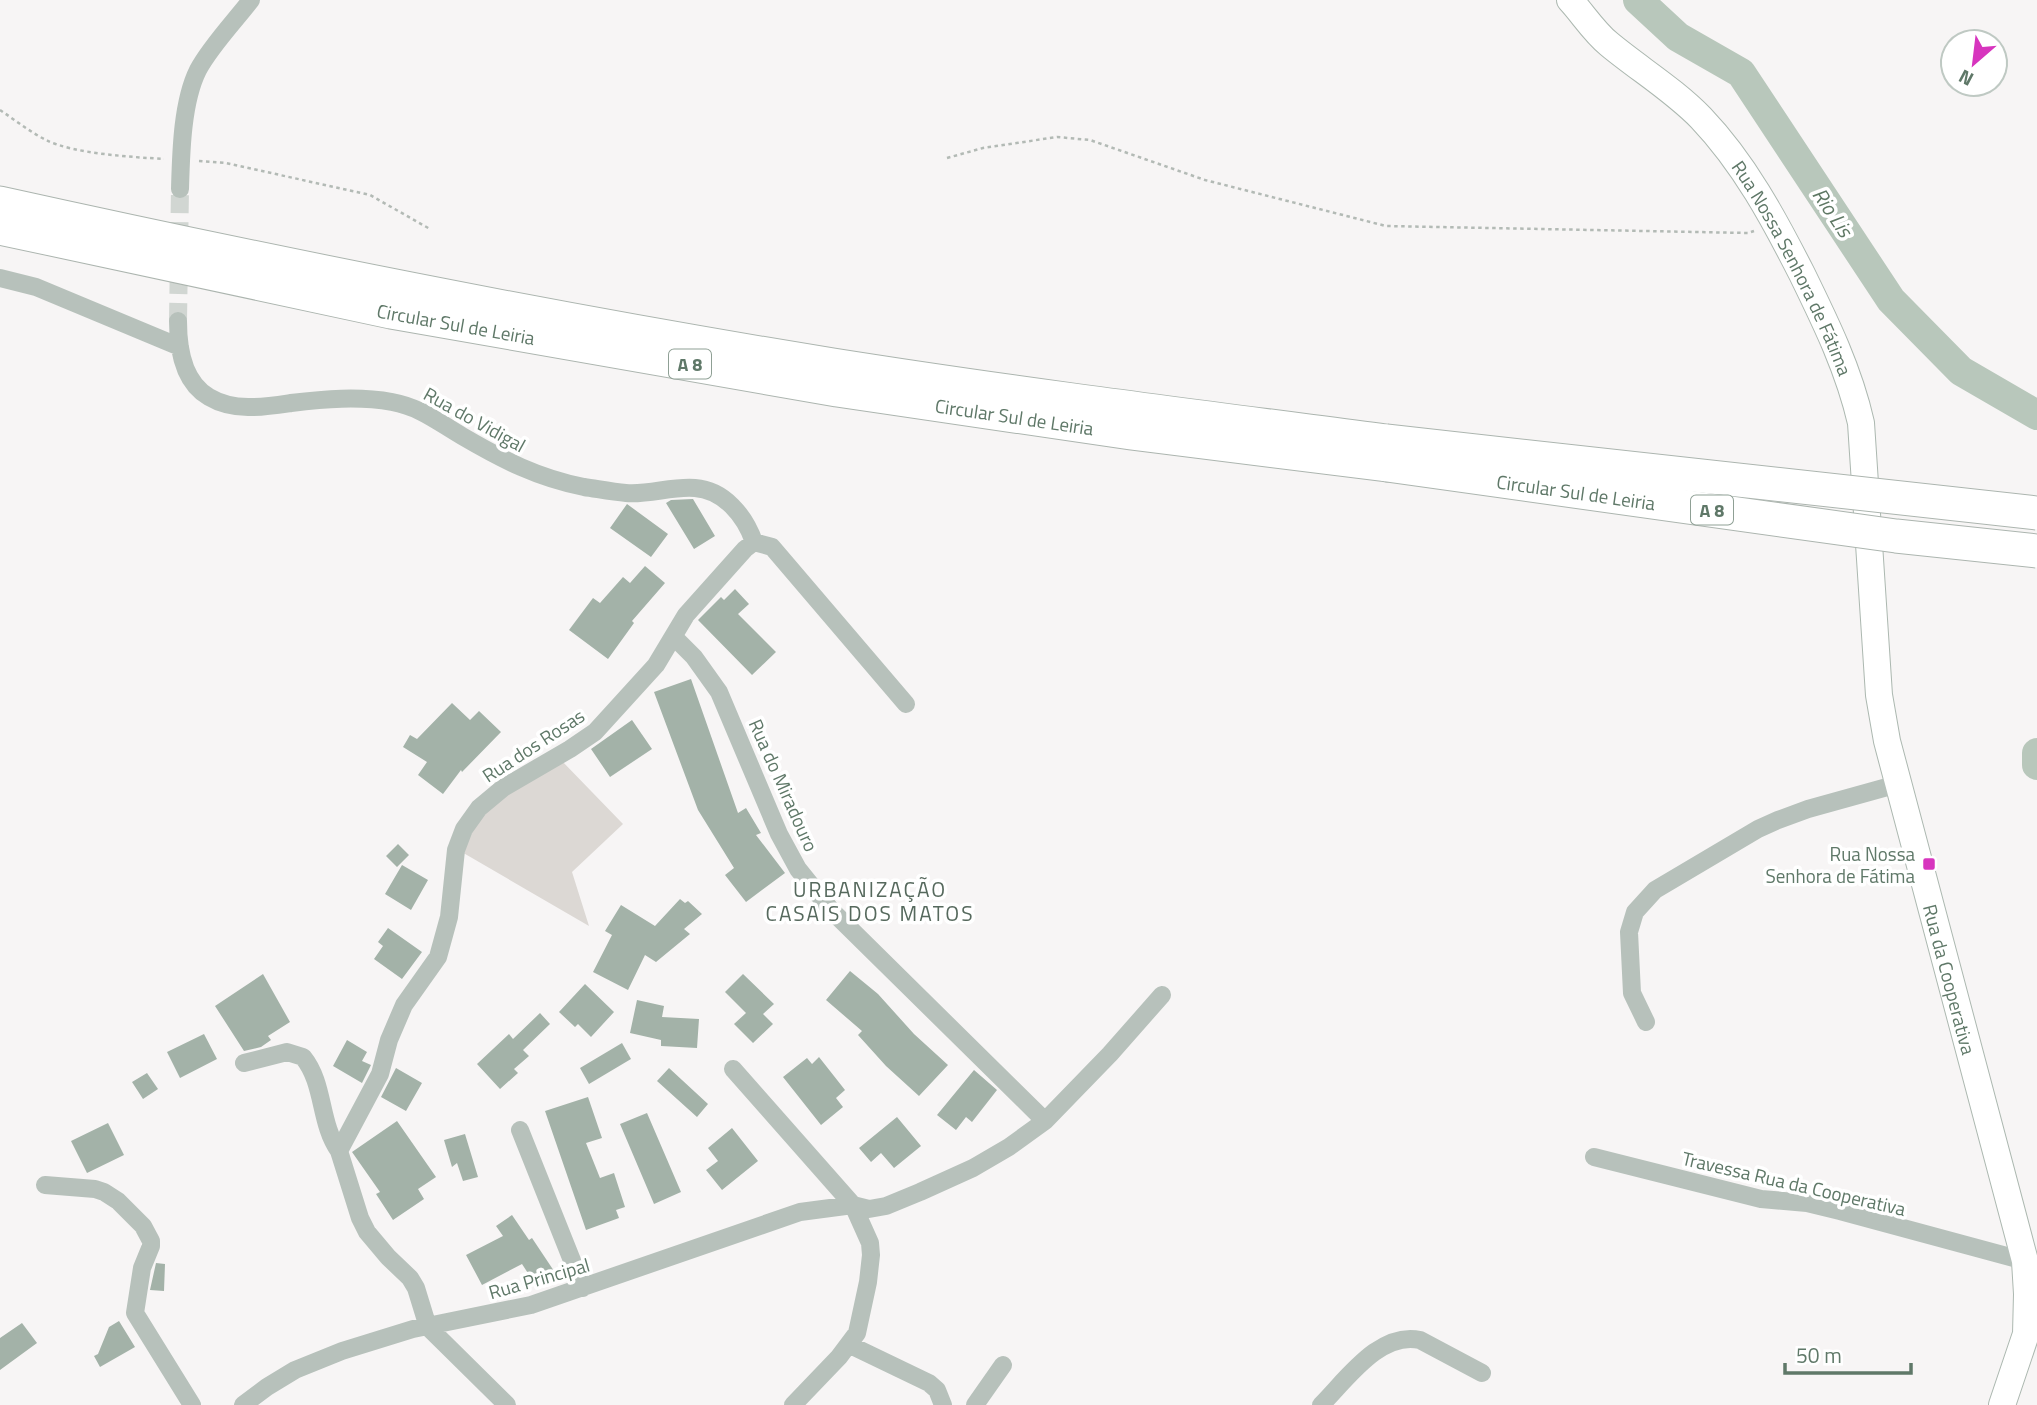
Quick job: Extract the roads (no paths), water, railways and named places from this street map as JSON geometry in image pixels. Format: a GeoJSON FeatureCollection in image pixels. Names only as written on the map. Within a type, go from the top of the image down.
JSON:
{"type":"FeatureCollection","features":[{"type":"Feature","properties":{"kind":"highway","name":"Circular Sul de Leiria"},"geometry":{"type":"LineString","coordinates":[[0,203],[394,287],[832,365],[1133,409],[1896,536],[2037,551]]}},
{"type":"Feature","properties":{"kind":"highway","name":"Circular Sul de Leiria"},"geometry":{"type":"LineString","coordinates":[[0,228],[391,312],[837,390],[1131,433],[1386,453],[2037,513]]}},
{"type":"Feature","properties":{"kind":"main road","name":"Rua Nossa Senhora de Fátima"},"geometry":{"type":"LineString","coordinates":[[1548,0],[1590,35],[1607,42]]}},
{"type":"Feature","properties":{"kind":"main road","name":"Rua Nossa Senhora de Fátima"},"geometry":{"type":"LineString","coordinates":[[1570,0],[1607,42],[1699,116],[1731,153],[1777,225],[1833,338],[1854,396],[1861,431],[1868,548]]}},
{"type":"Feature","properties":{"kind":"main road","name":"Rua da Cooperativa"},"geometry":{"type":"LineString","coordinates":[[1868,548],[1879,695],[1898,785],[2025,1261],[2026,1334],[2002,1405]]}},
{"type":"Feature","properties":{"kind":"street"},"geometry":{"type":"LineString","coordinates":[[180,189],[190,89],[199,69],[251,0]]}},
{"type":"Feature","properties":{"kind":"street"},"geometry":{"type":"LineString","coordinates":[[0,278],[36,287],[180,347]]}},
{"type":"Feature","properties":{"kind":"street","name":"Rua do Vidigal"},"geometry":{"type":"LineString","coordinates":[[178,321],[182,360],[197,386],[207,396],[222,403],[267,408],[351,398],[393,402],[420,409],[516,467],[533,473],[585,487],[626,494],[695,488],[709,491],[733,507],[749,526],[754,542]]}},
{"type":"Feature","properties":{"kind":"street"},"geometry":{"type":"LineString","coordinates":[[754,542],[772,547],[906,704]]}},
{"type":"Feature","properties":{"kind":"street","name":"Rua dos Rosas"},"geometry":{"type":"LineString","coordinates":[[339,1151],[380,1074],[389,1040],[404,1005],[438,957],[449,918],[456,850],[464,829],[484,803],[503,788],[595,732],[656,665],[686,615],[754,542]]}},
{"type":"Feature","properties":{"kind":"street","name":"Rua do Miradouro"},"geometry":{"type":"LineString","coordinates":[[674,637],[694,657],[719,692],[779,834],[803,876],[831,910],[1045,1121]]}},
{"type":"Feature","properties":{"kind":"street"},"geometry":{"type":"LineString","coordinates":[[1646,1022],[1632,993],[1629,932],[1635,912],[1649,895],[1768,824],[1808,809],[1898,785]]}},
{"type":"Feature","properties":{"kind":"street","name":"Rua Principal"},"geometry":{"type":"LineString","coordinates":[[243,1405],[295,1370],[342,1351],[413,1329],[531,1305],[800,1212],[853,1205],[869,1209],[886,1206],[920,1192],[973,1168],[1045,1121],[1162,995]]}},
{"type":"Feature","properties":{"kind":"street"},"geometry":{"type":"LineString","coordinates":[[244,1063],[288,1052],[303,1057],[314,1076],[331,1140],[339,1151],[359,1218],[388,1258],[410,1278],[416,1288],[428,1327],[507,1405]]}},
{"type":"Feature","properties":{"kind":"street"},"geometry":{"type":"LineString","coordinates":[[733,1069],[853,1205],[866,1230],[871,1255],[860,1321],[850,1345],[793,1405]]}},
{"type":"Feature","properties":{"kind":"street"},"geometry":{"type":"LineString","coordinates":[[520,1130],[583,1288]]}},
{"type":"Feature","properties":{"kind":"street","name":"Travessa Rua da Cooperativa"},"geometry":{"type":"LineString","coordinates":[[1594,1157],[1760,1199],[1807,1203],[2025,1261]]}},
{"type":"Feature","properties":{"kind":"street"},"geometry":{"type":"LineString","coordinates":[[45,1185],[104,1192],[126,1207],[144,1226],[151,1246],[142,1268],[135,1313],[192,1405]]}},
{"type":"Feature","properties":{"kind":"street"},"geometry":{"type":"LineString","coordinates":[[1321,1405],[1376,1350],[1394,1341],[1412,1338],[1420,1340],[1482,1373]]}},
{"type":"Feature","properties":{"kind":"street"},"geometry":{"type":"LineString","coordinates":[[850,1345],[929,1383],[937,1390],[943,1405]]}},
{"type":"Feature","properties":{"kind":"street"},"geometry":{"type":"LineString","coordinates":[[975,1405],[1003,1365]]}},
{"type":"Feature","properties":{"kind":"waterway","name":"Rio Lis"},"geometry":{"type":"LineString","coordinates":[[1638,0],[1678,37],[1741,73],[1891,300],[1961,371],[2037,415]]}},
{"type":"Feature","properties":{"kind":"waterway","name":"Rio Lis"},"geometry":{"type":"LineString","coordinates":[[2037,753],[2037,765]]}},
{"type":"Feature","properties":{"kind":"tunnel"},"geometry":{"type":"LineString","coordinates":[[178,321],[180,189]]}},
{"type":"Feature","properties":{"kind":"place","name":"Rua Nossa Senhora de Fátima"},"geometry":{"type":"Point","coordinates":[1929,864]}},
{"type":"Feature","properties":{"kind":"district","name":"URBANIZAÇÃO CASAIS DOS MATOS"},"geometry":{"type":"Point","coordinates":[870,901]}}]}
